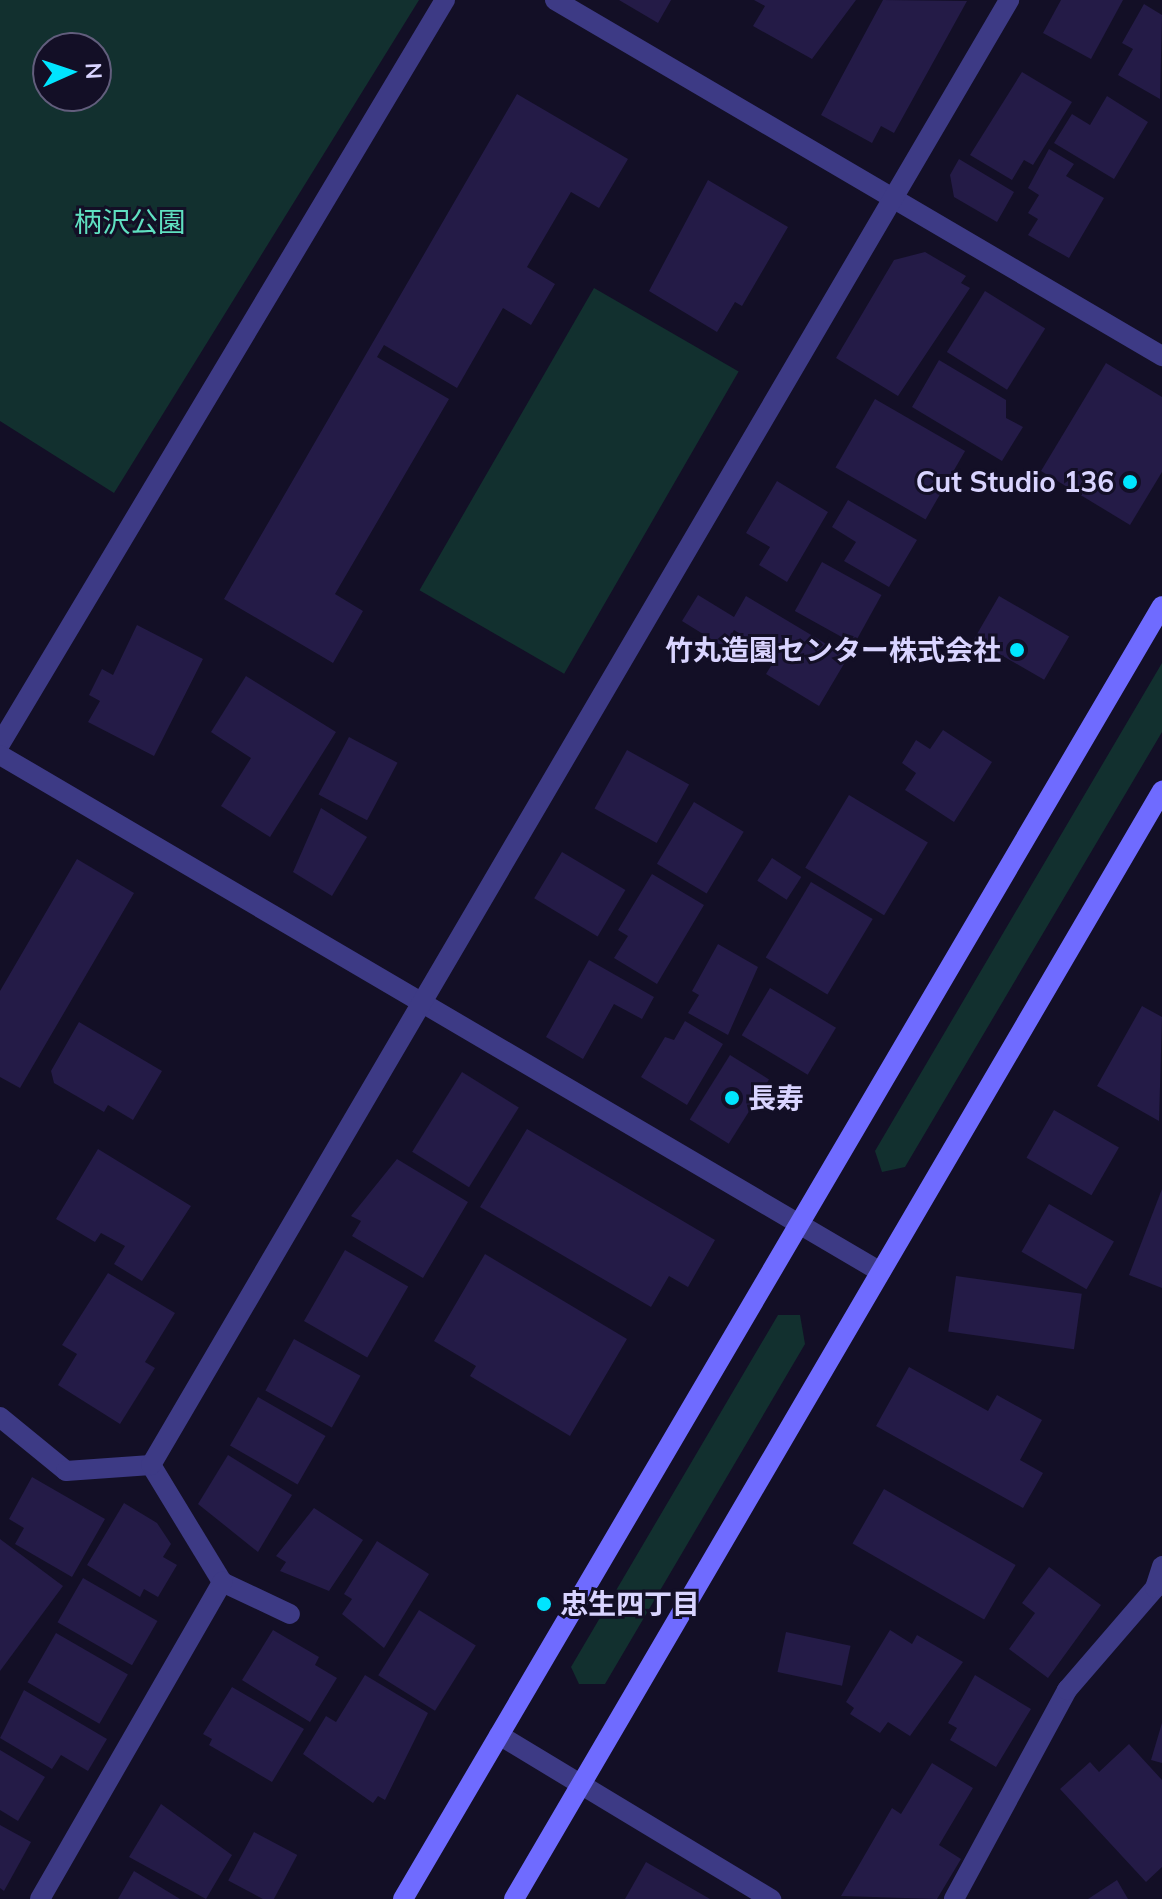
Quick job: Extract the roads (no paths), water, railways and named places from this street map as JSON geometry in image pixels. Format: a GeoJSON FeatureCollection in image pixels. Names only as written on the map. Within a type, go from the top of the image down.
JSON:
{"type":"FeatureCollection","features":[{"type":"Feature","properties":{"kind":"street"},"geometry":{"type":"LineString","coordinates":[[0,744],[445,0]]}},
{"type":"Feature","properties":{"kind":"street"},"geometry":{"type":"LineString","coordinates":[[555,0],[1162,356]]}},
{"type":"Feature","properties":{"kind":"street"},"geometry":{"type":"LineString","coordinates":[[151,1465],[888,196],[1009,0]]}},
{"type":"Feature","properties":{"kind":"street"},"geometry":{"type":"LineString","coordinates":[[403,1899],[1162,606]]}},
{"type":"Feature","properties":{"kind":"street"},"geometry":{"type":"LineString","coordinates":[[0,755],[881,1272]]}},
{"type":"Feature","properties":{"kind":"street"},"geometry":{"type":"LineString","coordinates":[[514,1899],[1162,791]]}},
{"type":"Feature","properties":{"kind":"street"},"geometry":{"type":"LineString","coordinates":[[0,1417],[66,1471],[151,1465]]}},
{"type":"Feature","properties":{"kind":"street"},"geometry":{"type":"LineString","coordinates":[[151,1465],[222,1582],[290,1614]]}},
{"type":"Feature","properties":{"kind":"street"},"geometry":{"type":"LineString","coordinates":[[954,1899],[1067,1690],[1155,1588],[1162,1566]]}},
{"type":"Feature","properties":{"kind":"street"},"geometry":{"type":"LineString","coordinates":[[40,1899],[222,1582]]}},
{"type":"Feature","properties":{"kind":"street"},"geometry":{"type":"LineString","coordinates":[[499,1735],[771,1899]]}},
{"type":"Feature","properties":{"kind":"place","name":"Cut Studio 136"},"geometry":{"type":"Point","coordinates":[1130,482]}},
{"type":"Feature","properties":{"kind":"place","name":"竹丸造園センター株式会社"},"geometry":{"type":"Point","coordinates":[1017,650]}},
{"type":"Feature","properties":{"kind":"place","name":"長寿"},"geometry":{"type":"Point","coordinates":[732,1098]}},
{"type":"Feature","properties":{"kind":"place","name":"忠生四丁目"},"geometry":{"type":"Point","coordinates":[544,1604]}},
{"type":"Feature","properties":{"kind":"park label","name":"柄沢公園"},"geometry":{"type":"Point","coordinates":[130,222]}}]}
